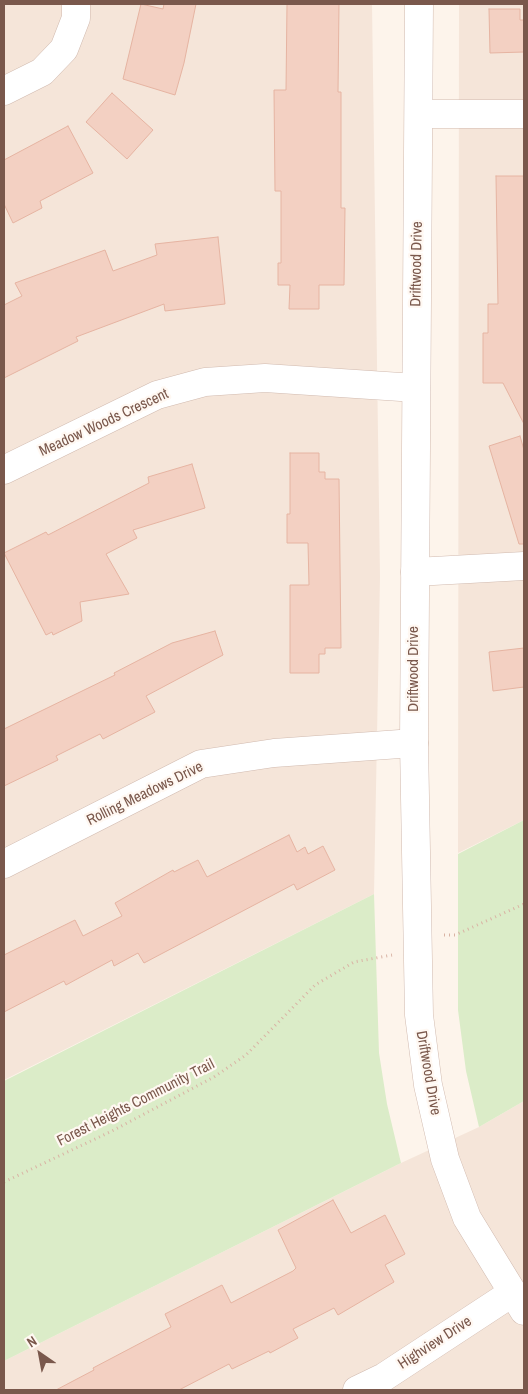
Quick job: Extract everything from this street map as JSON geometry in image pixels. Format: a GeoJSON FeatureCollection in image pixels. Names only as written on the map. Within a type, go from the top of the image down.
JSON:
{"type":"FeatureCollection","features":[{"type":"Feature","properties":{"kind":"street"},"geometry":{"type":"LineString","coordinates":[[4,91],[42,72],[64,49],[76,18],[76,4]]}},
{"type":"Feature","properties":{"kind":"street","name":"Driftwood Drive"},"geometry":{"type":"LineString","coordinates":[[419,4],[414,743],[419,1015],[428,1085],[446,1159],[467,1218],[518,1302]]}},
{"type":"Feature","properties":{"kind":"street"},"geometry":{"type":"LineString","coordinates":[[419,114],[524,114]]}},
{"type":"Feature","properties":{"kind":"street","name":"Meadow Woods Crescent"},"geometry":{"type":"LineString","coordinates":[[4,470],[157,395],[205,382],[265,378],[416,388]]}},
{"type":"Feature","properties":{"kind":"street"},"geometry":{"type":"LineString","coordinates":[[415,572],[524,566]]}},
{"type":"Feature","properties":{"kind":"street","name":"Rolling Meadows Drive"},"geometry":{"type":"LineString","coordinates":[[4,864],[201,764],[274,753],[414,743]]}},
{"type":"Feature","properties":{"kind":"street","name":"Highview Drive"},"geometry":{"type":"LineString","coordinates":[[357,1390],[384,1377],[518,1302]]}},
{"type":"Feature","properties":{"kind":"path"},"geometry":{"type":"LineString","coordinates":[[439,935],[454,935],[524,904]]}},
{"type":"Feature","properties":{"kind":"path","name":"Forest Heights Community Trail"},"geometry":{"type":"LineString","coordinates":[[5,1181],[112,1131],[214,1077],[246,1055],[315,985],[354,962],[395,955]]}},
{"type":"Feature","properties":{"kind":"shaded area"},"geometry":{"type":"Polygon","coordinates":[[[4,4],[372,4],[380,577],[374,894],[4,1080],[4,4]]]}},
{"type":"Feature","properties":{"kind":"shaded area"},"geometry":{"type":"Polygon","coordinates":[[[459,4],[524,4],[524,820],[458,853],[459,4]]]}},
{"type":"Feature","properties":{"kind":"shaded area"},"geometry":{"type":"Polygon","coordinates":[[[524,1101],[524,1390],[4,1390],[4,1361],[401,1163],[479,1127],[524,1101]]]}},
{"type":"Feature","properties":{"kind":"green space"},"geometry":{"type":"Polygon","coordinates":[[[524,820],[524,1101],[479,1127],[466,1071],[458,1010],[458,854],[524,820]]]}},
{"type":"Feature","properties":{"kind":"green space"},"geometry":{"type":"Polygon","coordinates":[[[374,894],[379,1053],[387,1104],[401,1163],[4,1361],[4,1081],[374,894]]]}},
{"type":"Feature","properties":{"kind":"building"},"geometry":{"type":"Polygon","coordinates":[[[141,4],[163,9],[164,4],[196,4],[184,63],[175,95],[123,79],[141,4]]]}},
{"type":"Feature","properties":{"kind":"building"},"geometry":{"type":"Polygon","coordinates":[[[287,4],[339,4],[338,92],[341,92],[341,208],[345,208],[344,285],[319,285],[319,309],[289,309],[290,285],[278,285],[278,263],[281,263],[281,191],[275,191],[274,90],[286,90],[287,4]]]}},
{"type":"Feature","properties":{"kind":"building"},"geometry":{"type":"Polygon","coordinates":[[[489,9],[520,9],[520,20],[524,20],[524,52],[490,53],[489,9]]]}},
{"type":"Feature","properties":{"kind":"building"},"geometry":{"type":"Polygon","coordinates":[[[112,93],[153,130],[127,159],[86,122],[112,93]]]}},
{"type":"Feature","properties":{"kind":"building"},"geometry":{"type":"Polygon","coordinates":[[[68,126],[93,173],[40,201],[42,208],[13,223],[4,204],[4,160],[68,126]]]}},
{"type":"Feature","properties":{"kind":"building"},"geometry":{"type":"Polygon","coordinates":[[[496,176],[524,176],[524,424],[503,383],[483,383],[483,333],[488,333],[488,304],[498,304],[496,176]]]}},
{"type":"Feature","properties":{"kind":"building"},"geometry":{"type":"Polygon","coordinates":[[[218,237],[225,304],[165,311],[164,304],[76,337],[78,341],[4,378],[4,305],[22,296],[15,283],[105,250],[113,271],[157,255],[155,244],[218,237]]]}},
{"type":"Feature","properties":{"kind":"building"},"geometry":{"type":"Polygon","coordinates":[[[520,436],[524,450],[524,544],[519,544],[489,446],[520,436]]]}},
{"type":"Feature","properties":{"kind":"building"},"geometry":{"type":"Polygon","coordinates":[[[290,453],[319,453],[319,472],[325,472],[325,479],[339,479],[341,648],[325,648],[325,654],[319,654],[319,673],[290,673],[290,585],[309,585],[308,543],[287,543],[287,514],[290,514],[290,453]]]}},
{"type":"Feature","properties":{"kind":"building"},"geometry":{"type":"Polygon","coordinates":[[[192,464],[205,508],[133,530],[137,538],[106,554],[129,594],[80,602],[82,621],[53,635],[52,632],[46,635],[4,553],[46,532],[48,535],[149,483],[148,477],[192,464]]]}},
{"type":"Feature","properties":{"kind":"building"},"geometry":{"type":"Polygon","coordinates":[[[215,631],[223,655],[146,696],[155,712],[103,739],[100,734],[56,756],[58,760],[4,786],[4,729],[115,675],[114,673],[172,643],[215,631]]]}},
{"type":"Feature","properties":{"kind":"building"},"geometry":{"type":"Polygon","coordinates":[[[524,648],[524,687],[493,691],[489,652],[524,648]]]}},
{"type":"Feature","properties":{"kind":"building"},"geometry":{"type":"Polygon","coordinates":[[[289,835],[297,852],[305,847],[308,854],[323,846],[335,870],[297,890],[294,884],[144,963],[138,953],[114,966],[112,960],[66,985],[64,981],[4,1012],[4,955],[75,920],[83,936],[122,916],[115,903],[173,870],[174,872],[198,860],[207,877],[289,835]]]}},
{"type":"Feature","properties":{"kind":"building"},"geometry":{"type":"Polygon","coordinates":[[[333,1200],[351,1233],[385,1215],[405,1254],[385,1265],[394,1282],[338,1315],[334,1308],[293,1329],[298,1338],[270,1353],[269,1351],[232,1369],[229,1364],[179,1390],[56,1390],[94,1370],[93,1368],[171,1327],[165,1314],[222,1285],[231,1303],[293,1271],[296,1268],[278,1230],[333,1200]]]}}]}
